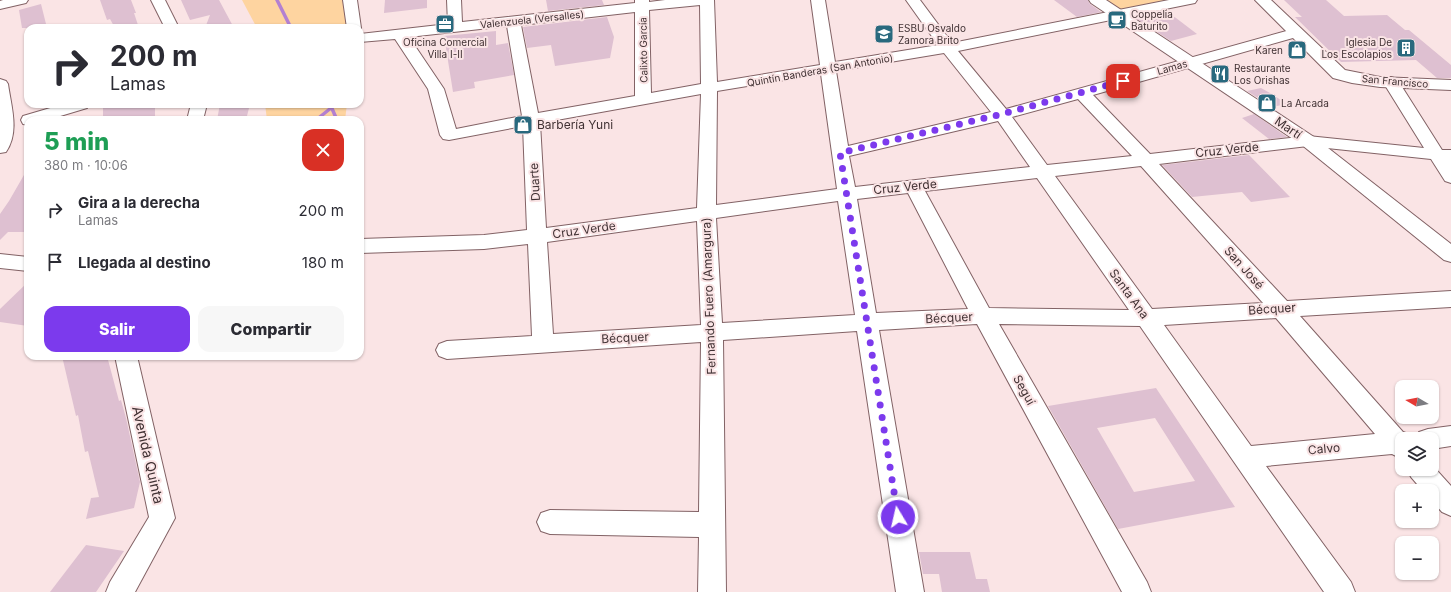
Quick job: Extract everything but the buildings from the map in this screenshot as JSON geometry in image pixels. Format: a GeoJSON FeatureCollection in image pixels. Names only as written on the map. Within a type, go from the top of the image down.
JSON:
{"type":"FeatureCollection","features":[{"type":"Feature","properties":{"kind":"main road","name":"Martí"},"geometry":{"type":"LineString","coordinates":[[1096,0],[1308,141],[1451,255]]}},
{"type":"Feature","properties":{"kind":"main road"},"geometry":{"type":"LineString","coordinates":[[1262,0],[1295,33]]}},
{"type":"Feature","properties":{"kind":"main road","name":"San Francisco"},"geometry":{"type":"LineString","coordinates":[[1295,33],[1339,74],[1352,78],[1391,82],[1451,85]]}},
{"type":"Feature","properties":{"kind":"street"},"geometry":{"type":"LineString","coordinates":[[0,5],[21,0]]}},
{"type":"Feature","properties":{"kind":"street"},"geometry":{"type":"LineString","coordinates":[[158,0],[170,24]]}},
{"type":"Feature","properties":{"kind":"street"},"geometry":{"type":"LineString","coordinates":[[350,0],[353,24]]}},
{"type":"Feature","properties":{"kind":"street"},"geometry":{"type":"LineString","coordinates":[[454,0],[455,28]]}},
{"type":"Feature","properties":{"kind":"street","name":"Valenzuela (Versalles)"},"geometry":{"type":"LineString","coordinates":[[364,38],[513,21],[642,4],[705,0]]}},
{"type":"Feature","properties":{"kind":"street","name":"Fernando Fuero (Amargura)"},"geometry":{"type":"LineString","coordinates":[[705,0],[708,89],[706,213],[712,333],[712,592]]}},
{"type":"Feature","properties":{"kind":"street"},"geometry":{"type":"LineString","coordinates":[[818,0],[840,153],[910,592]]}},
{"type":"Feature","properties":{"kind":"street","name":"Santa Ana"},"geometry":{"type":"LineString","coordinates":[[912,0],[948,48],[1002,114],[1042,173],[1341,592]]}},
{"type":"Feature","properties":{"kind":"street","name":"Quintín Banderas (San Antonio)"},"geometry":{"type":"LineString","coordinates":[[400,34],[436,89],[449,135],[643,99],[948,48],[1118,15],[1169,2],[1190,0]]}},
{"type":"Feature","properties":{"kind":"street","name":"Calixto García"},"geometry":{"type":"LineString","coordinates":[[642,4],[643,99]]}},
{"type":"Feature","properties":{"kind":"street","name":"Duarte"},"geometry":{"type":"LineString","coordinates":[[513,21],[531,121],[543,343]]}},
{"type":"Feature","properties":{"kind":"street","name":"Lamas"},"geometry":{"type":"LineString","coordinates":[[840,153],[1082,93],[1295,33]]}},
{"type":"Feature","properties":{"kind":"street"},"geometry":{"type":"LineString","coordinates":[[1391,82],[1444,155],[1451,177]]}},
{"type":"Feature","properties":{"kind":"street"},"geometry":{"type":"LineString","coordinates":[[0,84],[3,128],[0,148]]}},
{"type":"Feature","properties":{"kind":"street","name":"San José"},"geometry":{"type":"LineString","coordinates":[[1082,93],[1146,159],[1395,437]]}},
{"type":"Feature","properties":{"kind":"street"},"geometry":{"type":"LineString","coordinates":[[41,116],[68,108]]}},
{"type":"Feature","properties":{"kind":"street"},"geometry":{"type":"LineString","coordinates":[[3,128],[24,121]]}},
{"type":"Feature","properties":{"kind":"street","name":"Cruz Verde"},"geometry":{"type":"LineString","coordinates":[[364,246],[484,242],[847,194],[1042,173],[1146,159],[1308,141],[1444,155]]}},
{"type":"Feature","properties":{"kind":"street","name":"Seguí"},"geometry":{"type":"LineString","coordinates":[[913,186],[983,316],[1137,592]]}},
{"type":"Feature","properties":{"kind":"street"},"geometry":{"type":"LineString","coordinates":[[0,261],[24,264]]}},
{"type":"Feature","properties":{"kind":"street","name":"Bécquer"},"geometry":{"type":"LineString","coordinates":[[447,350],[867,322],[983,316],[1146,318],[1451,299]]}},
{"type":"Feature","properties":{"kind":"street","name":"Avenida Quinta"},"geometry":{"type":"LineString","coordinates":[[120,592],[162,518],[127,360]]}},
{"type":"Feature","properties":{"kind":"street"},"geometry":{"type":"LineString","coordinates":[[1439,438],[1451,436]]}},
{"type":"Feature","properties":{"kind":"street","name":"Calvo"},"geometry":{"type":"LineString","coordinates":[[1246,457],[1395,445]]}},
{"type":"Feature","properties":{"kind":"street"},"geometry":{"type":"LineString","coordinates":[[1426,476],[1451,504]]}},
{"type":"Feature","properties":{"kind":"street"},"geometry":{"type":"LineString","coordinates":[[550,522],[712,525]]}},
{"type":"Feature","properties":{"kind":"shaded area"},"geometry":{"type":"Polygon","coordinates":[[[242,0],[350,0],[353,24],[255,24],[242,0]]]}},
{"type":"Feature","properties":{"kind":"shaded area"},"geometry":{"type":"Polygon","coordinates":[[[1163,0],[1166,3],[1120,13],[1104,1],[1163,0]]]}},
{"type":"Feature","properties":{"kind":"shaded area"},"geometry":{"type":"Polygon","coordinates":[[[266,108],[346,108],[346,116],[266,116],[266,108]]]}},
{"type":"Feature","properties":{"kind":"waterway"},"geometry":{"type":"LineString","coordinates":[[277,0],[289,24]]}},
{"type":"Feature","properties":{"kind":"waterway"},"geometry":{"type":"LineString","coordinates":[[321,116],[331,108]]}},
{"type":"Feature","properties":{"kind":"waterway"},"geometry":{"type":"LineString","coordinates":[[332,108],[335,116]]}},
{"type":"Feature","properties":{"kind":"place","name":"Coppelia Baturito"},"geometry":{"type":"Point","coordinates":[1117,20]}},
{"type":"Feature","properties":{"kind":"place","name":"Oficina Comercial Villa I-II"},"geometry":{"type":"Point","coordinates":[445,24]}},
{"type":"Feature","properties":{"kind":"place","name":"ESBU Osvaldo Zamora Brito"},"geometry":{"type":"Point","coordinates":[884,34]}},
{"type":"Feature","properties":{"kind":"place","name":"Iglesia De Los Escolapios"},"geometry":{"type":"Point","coordinates":[1406,48]}},
{"type":"Feature","properties":{"kind":"place","name":"Karen"},"geometry":{"type":"Point","coordinates":[1297,50]}},
{"type":"Feature","properties":{"kind":"place","name":"Restaurante Los Orishas"},"geometry":{"type":"Point","coordinates":[1220,74]}},
{"type":"Feature","properties":{"kind":"place","name":"La Arcada"},"geometry":{"type":"Point","coordinates":[1267,103]}},
{"type":"Feature","properties":{"kind":"place","name":"Barbería Yuni"},"geometry":{"type":"Point","coordinates":[523,125]}},
{"type":"Feature","properties":{"kind":"route"},"geometry":{"type":"LineString","coordinates":[[898,517],[840,153],[1002,114],[1123,81]]}}]}
